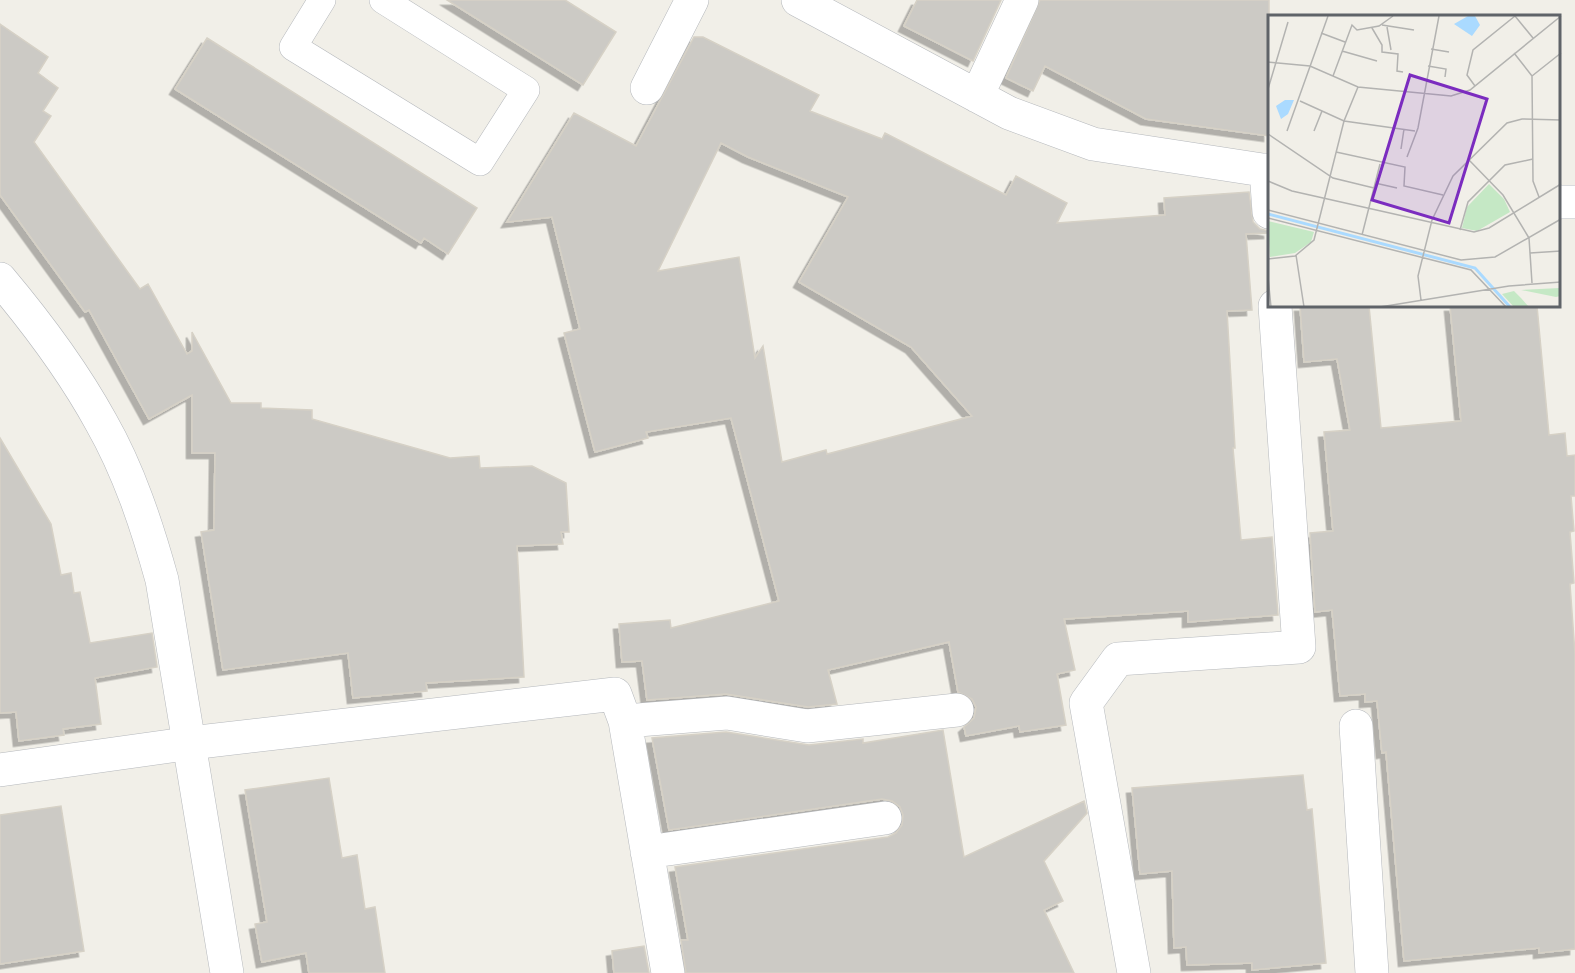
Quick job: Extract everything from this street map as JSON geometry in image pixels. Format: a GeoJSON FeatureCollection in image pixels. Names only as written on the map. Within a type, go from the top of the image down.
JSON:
{"type":"FeatureCollection","features":[{"type":"Feature","properties":{"kind":"street"},"geometry":{"type":"LineString","coordinates":[[646,88],[692,0]]}},
{"type":"Feature","properties":{"kind":"street"},"geometry":{"type":"LineString","coordinates":[[798,0],[1009,113],[1093,144],[1268,170]]}},
{"type":"Feature","properties":{"kind":"street"},"geometry":{"type":"LineString","coordinates":[[976,96],[1022,0]]}},
{"type":"Feature","properties":{"kind":"street"},"geometry":{"type":"LineString","coordinates":[[0,279],[61,359],[96,413],[128,477],[147,527],[162,580],[191,743],[227,973]]}},
{"type":"Feature","properties":{"kind":"street"},"geometry":{"type":"LineString","coordinates":[[1134,973],[1086,703],[1118,659],[1299,647],[1275,308]]}},
{"type":"Feature","properties":{"kind":"street"},"geometry":{"type":"LineString","coordinates":[[0,770],[191,743],[615,694],[625,721],[668,973]]}},
{"type":"Feature","properties":{"kind":"street"},"geometry":{"type":"LineString","coordinates":[[625,721],[727,713],[807,726],[957,710]]}},
{"type":"Feature","properties":{"kind":"street"},"geometry":{"type":"LineString","coordinates":[[1356,726],[1372,973]]}},
{"type":"Feature","properties":{"kind":"street"},"geometry":{"type":"LineString","coordinates":[[647,852],[885,818]]}},
{"type":"Feature","properties":{"kind":"lane"},"geometry":{"type":"LineString","coordinates":[[322,0],[292,47],[480,162],[526,90],[383,0]]}},
{"type":"Feature","properties":{"kind":"building"},"geometry":{"type":"Polygon","coordinates":[[[447,0],[565,0],[616,32],[583,85],[447,0]]]}},
{"type":"Feature","properties":{"kind":"building"},"geometry":{"type":"Polygon","coordinates":[[[917,0],[1001,0],[973,61],[904,26],[917,0]]]}},
{"type":"Feature","properties":{"kind":"building"},"geometry":{"type":"Polygon","coordinates":[[[1040,0],[1269,0],[1268,136],[1146,119],[1045,66],[1033,91],[1006,78],[1040,0]]]}},
{"type":"Feature","properties":{"kind":"building"},"geometry":{"type":"Polygon","coordinates":[[[0,24],[48,57],[38,73],[58,88],[43,111],[51,116],[34,142],[140,289],[148,284],[187,354],[192,351],[192,332],[231,403],[261,403],[261,408],[312,410],[312,419],[450,458],[479,456],[480,468],[532,466],[566,483],[569,532],[561,532],[563,544],[517,546],[524,677],[426,683],[427,691],[353,698],[348,653],[223,670],[201,532],[214,530],[215,453],[192,453],[192,395],[149,419],[89,310],[85,312],[0,195],[0,24]]]}},
{"type":"Feature","properties":{"kind":"building"},"geometry":{"type":"Polygon","coordinates":[[[694,37],[703,37],[819,95],[810,111],[882,139],[885,133],[1006,195],[1016,176],[1067,203],[1057,223],[1165,215],[1164,198],[1249,192],[1253,222],[1260,229],[1268,231],[1268,233],[1246,234],[1252,310],[1227,311],[1235,448],[1233,448],[1241,540],[1272,537],[1278,615],[1188,622],[1188,611],[1064,619],[1075,670],[1057,674],[1066,725],[1020,732],[1019,726],[966,736],[964,727],[974,718],[976,707],[972,699],[958,692],[949,642],[828,670],[837,704],[808,707],[726,694],[647,700],[642,661],[622,662],[619,624],[670,620],[671,628],[779,601],[731,418],[646,432],[648,438],[595,452],[564,333],[580,329],[552,217],[507,222],[574,113],[636,146],[694,37]],[[721,143],[658,271],[739,257],[755,358],[763,346],[782,462],[826,450],[827,454],[972,416],[911,347],[799,282],[848,197],[748,157],[721,143]]]}},
{"type":"Feature","properties":{"kind":"building"},"geometry":{"type":"Polygon","coordinates":[[[207,38],[477,208],[448,254],[424,238],[421,243],[175,89],[207,38]]]}},
{"type":"Feature","properties":{"kind":"building"},"geometry":{"type":"Polygon","coordinates":[[[1300,308],[1369,308],[1381,428],[1461,421],[1450,308],[1537,308],[1549,435],[1565,433],[1567,456],[1575,455],[1575,496],[1571,496],[1574,531],[1570,532],[1574,583],[1570,584],[1575,654],[1575,949],[1539,953],[1539,948],[1404,961],[1386,752],[1382,753],[1377,701],[1365,702],[1365,694],[1340,696],[1332,610],[1315,612],[1310,533],[1333,531],[1324,432],[1350,430],[1337,359],[1304,362],[1300,308]]]}},
{"type":"Feature","properties":{"kind":"building"},"geometry":{"type":"Polygon","coordinates":[[[0,438],[51,524],[61,575],[71,573],[74,593],[80,592],[90,643],[152,633],[157,667],[95,678],[101,724],[63,729],[64,735],[19,741],[16,712],[0,713],[0,438]]]}},
{"type":"Feature","properties":{"kind":"building"},"geometry":{"type":"Polygon","coordinates":[[[943,730],[964,857],[1084,801],[1087,813],[1044,861],[1063,901],[1044,910],[1074,973],[686,973],[681,940],[688,940],[675,867],[888,837],[896,833],[902,825],[903,815],[900,807],[892,801],[882,799],[669,830],[652,738],[726,732],[809,745],[863,739],[863,743],[943,730]]]}},
{"type":"Feature","properties":{"kind":"building"},"geometry":{"type":"Polygon","coordinates":[[[1303,775],[1307,810],[1312,809],[1326,963],[1252,970],[1252,963],[1187,965],[1186,947],[1174,948],[1172,871],[1140,874],[1132,788],[1303,775]]]}},
{"type":"Feature","properties":{"kind":"building"},"geometry":{"type":"Polygon","coordinates":[[[329,778],[342,858],[357,855],[365,909],[375,907],[385,973],[309,973],[306,953],[262,962],[255,924],[267,922],[245,790],[329,778]]]}},
{"type":"Feature","properties":{"kind":"building"},"geometry":{"type":"Polygon","coordinates":[[[61,806],[84,951],[0,964],[0,815],[61,806]]]}},
{"type":"Feature","properties":{"kind":"building"},"geometry":{"type":"Polygon","coordinates":[[[644,946],[649,973],[614,973],[612,951],[644,946]]]}}]}
